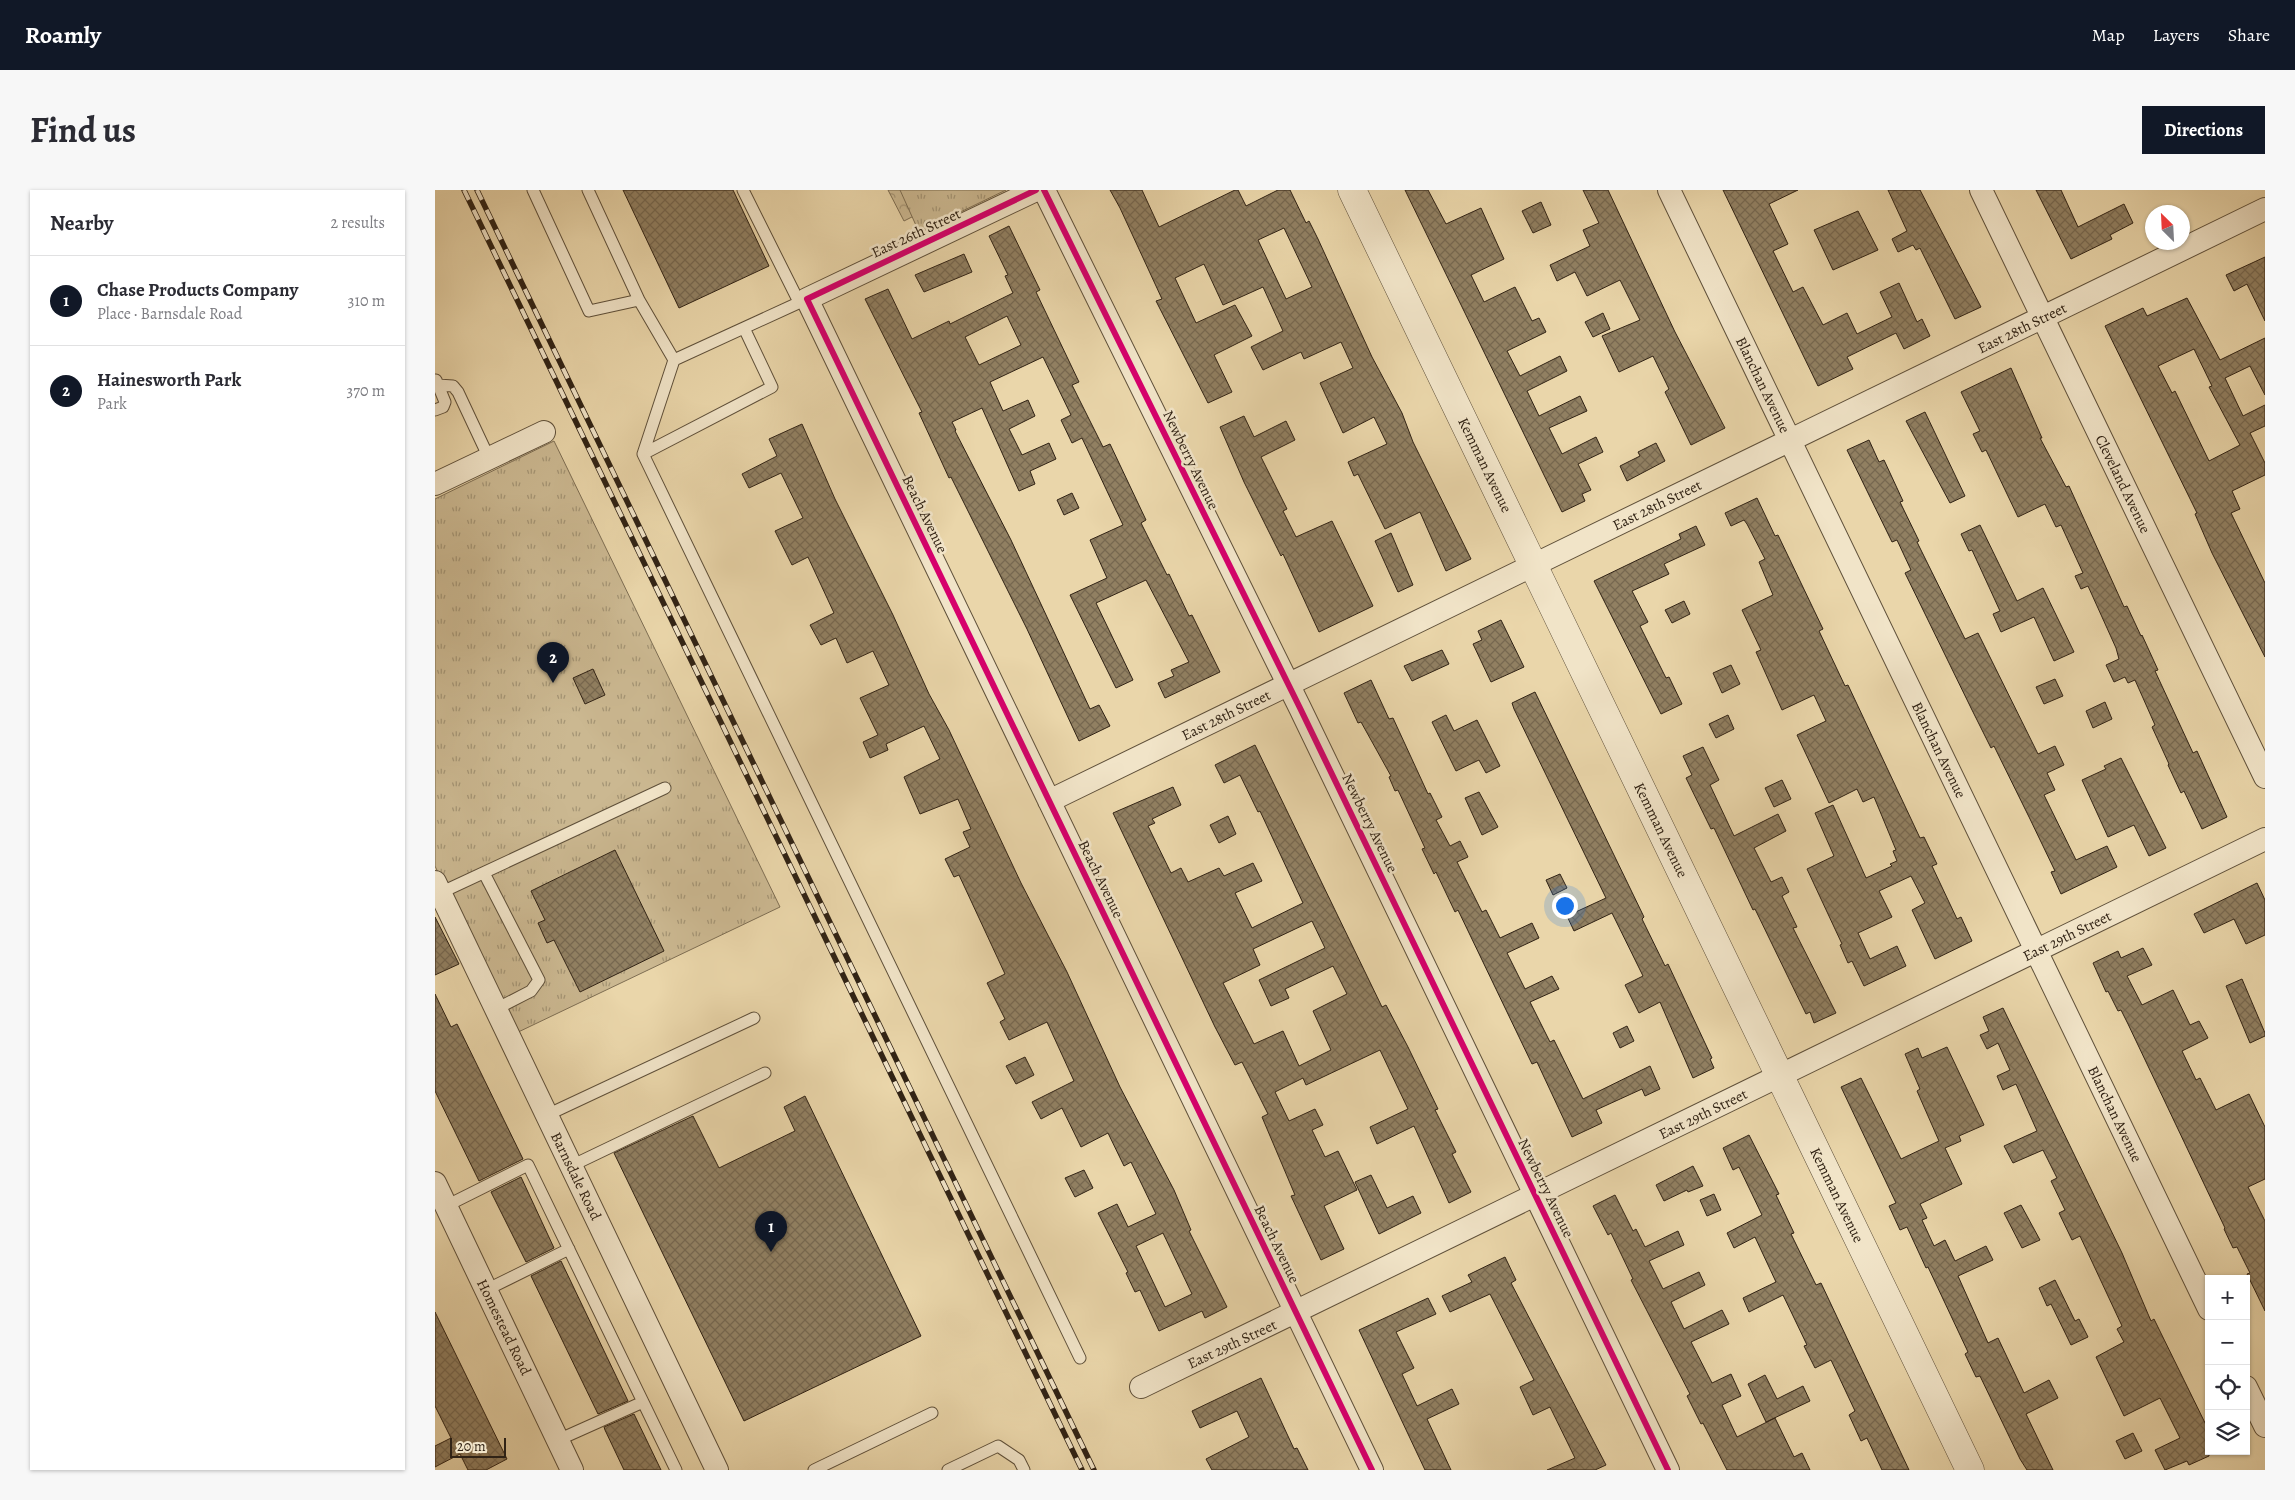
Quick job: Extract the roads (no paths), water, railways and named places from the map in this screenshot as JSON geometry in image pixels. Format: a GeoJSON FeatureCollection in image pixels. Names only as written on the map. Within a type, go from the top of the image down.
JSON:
{"type":"FeatureCollection","features":[{"type":"Feature","properties":{"kind":"street","name":"East 26th Street"},"geometry":{"type":"LineString","coordinates":[[803,301],[1036,190]]}},
{"type":"Feature","properties":{"kind":"street","name":"Newberry Avenue"},"geometry":{"type":"LineString","coordinates":[[1044,190],[1289,685],[1668,1470]]}},
{"type":"Feature","properties":{"kind":"street","name":"Kemman Avenue"},"geometry":{"type":"LineString","coordinates":[[1352,190],[1970,1470]]}},
{"type":"Feature","properties":{"kind":"street","name":"Blanchan Avenue"},"geometry":{"type":"LineString","coordinates":[[1669,190],[2205,1301]]}},
{"type":"Feature","properties":{"kind":"street","name":"Cleveland Avenue"},"geometry":{"type":"LineString","coordinates":[[1981,190],[2265,777]]}},
{"type":"Feature","properties":{"kind":"street","name":"East 28th Street"},"geometry":{"type":"LineString","coordinates":[[1049,801],[2265,209]]}},
{"type":"Feature","properties":{"kind":"street","name":"Beach Avenue"},"geometry":{"type":"LineString","coordinates":[[803,301],[1049,801],[1371,1470]]}},
{"type":"Feature","properties":{"kind":"street"},"geometry":{"type":"LineString","coordinates":[[435,484],[544,432]]}},
{"type":"Feature","properties":{"kind":"street","name":"East 29th Street"},"geometry":{"type":"LineString","coordinates":[[1141,1387],[1297,1313],[1535,1194],[1780,1077],[2265,840]]}},
{"type":"Feature","properties":{"kind":"street","name":"Barnsdale Road"},"geometry":{"type":"LineString","coordinates":[[438,888],[717,1470]]}},
{"type":"Feature","properties":{"kind":"street","name":"Homestead Road"},"geometry":{"type":"LineString","coordinates":[[435,1183],[572,1470]]}},
{"type":"Feature","properties":{"kind":"street"},"geometry":{"type":"LineString","coordinates":[[2250,1395],[2265,1426]]}},
{"type":"Feature","properties":{"kind":"lane"},"geometry":{"type":"LineString","coordinates":[[533,190],[589,311],[639,300]]}},
{"type":"Feature","properties":{"kind":"lane"},"geometry":{"type":"LineString","coordinates":[[589,190],[639,300],[674,360]]}},
{"type":"Feature","properties":{"kind":"lane"},"geometry":{"type":"LineString","coordinates":[[743,190],[803,301],[674,360],[643,454],[1080,1358]]}},
{"type":"Feature","properties":{"kind":"lane"},"geometry":{"type":"LineString","coordinates":[[643,454],[772,387],[744,328]]}},
{"type":"Feature","properties":{"kind":"lane"},"geometry":{"type":"LineString","coordinates":[[435,410],[443,406],[445,402],[437,381]]}},
{"type":"Feature","properties":{"kind":"lane"},"geometry":{"type":"LineString","coordinates":[[437,381],[453,386],[458,392],[489,458]]}},
{"type":"Feature","properties":{"kind":"lane"},"geometry":{"type":"LineString","coordinates":[[438,888],[484,873],[665,788]]}},
{"type":"Feature","properties":{"kind":"lane"},"geometry":{"type":"LineString","coordinates":[[484,873],[539,980],[531,991],[496,1009]]}},
{"type":"Feature","properties":{"kind":"lane"},"geometry":{"type":"LineString","coordinates":[[547,1115],[754,1018]]}},
{"type":"Feature","properties":{"kind":"lane"},"geometry":{"type":"LineString","coordinates":[[571,1166],[765,1073]]}},
{"type":"Feature","properties":{"kind":"lane"},"geometry":{"type":"LineString","coordinates":[[446,1206],[528,1165],[676,1470]]}},
{"type":"Feature","properties":{"kind":"lane"},"geometry":{"type":"LineString","coordinates":[[486,1290],[569,1249]]}},
{"type":"Feature","properties":{"kind":"lane"},"geometry":{"type":"LineString","coordinates":[[557,1440],[643,1402]]}},
{"type":"Feature","properties":{"kind":"lane"},"geometry":{"type":"LineString","coordinates":[[815,1470],[932,1413]]}},
{"type":"Feature","properties":{"kind":"lane"},"geometry":{"type":"LineString","coordinates":[[948,1470],[998,1446],[1019,1460],[1024,1470]]}},
{"type":"Feature","properties":{"kind":"railway"},"geometry":{"type":"LineString","coordinates":[[464,190],[1082,1470]]}},
{"type":"Feature","properties":{"kind":"railway"},"geometry":{"type":"LineString","coordinates":[[477,190],[1094,1470]]}},
{"type":"Feature","properties":{"kind":"place","name":"Hainesworth Park"},"geometry":{"type":"Point","coordinates":[553,683]}},
{"type":"Feature","properties":{"kind":"place","name":"Chase Products Company"},"geometry":{"type":"Point","coordinates":[771,1252]}}]}
